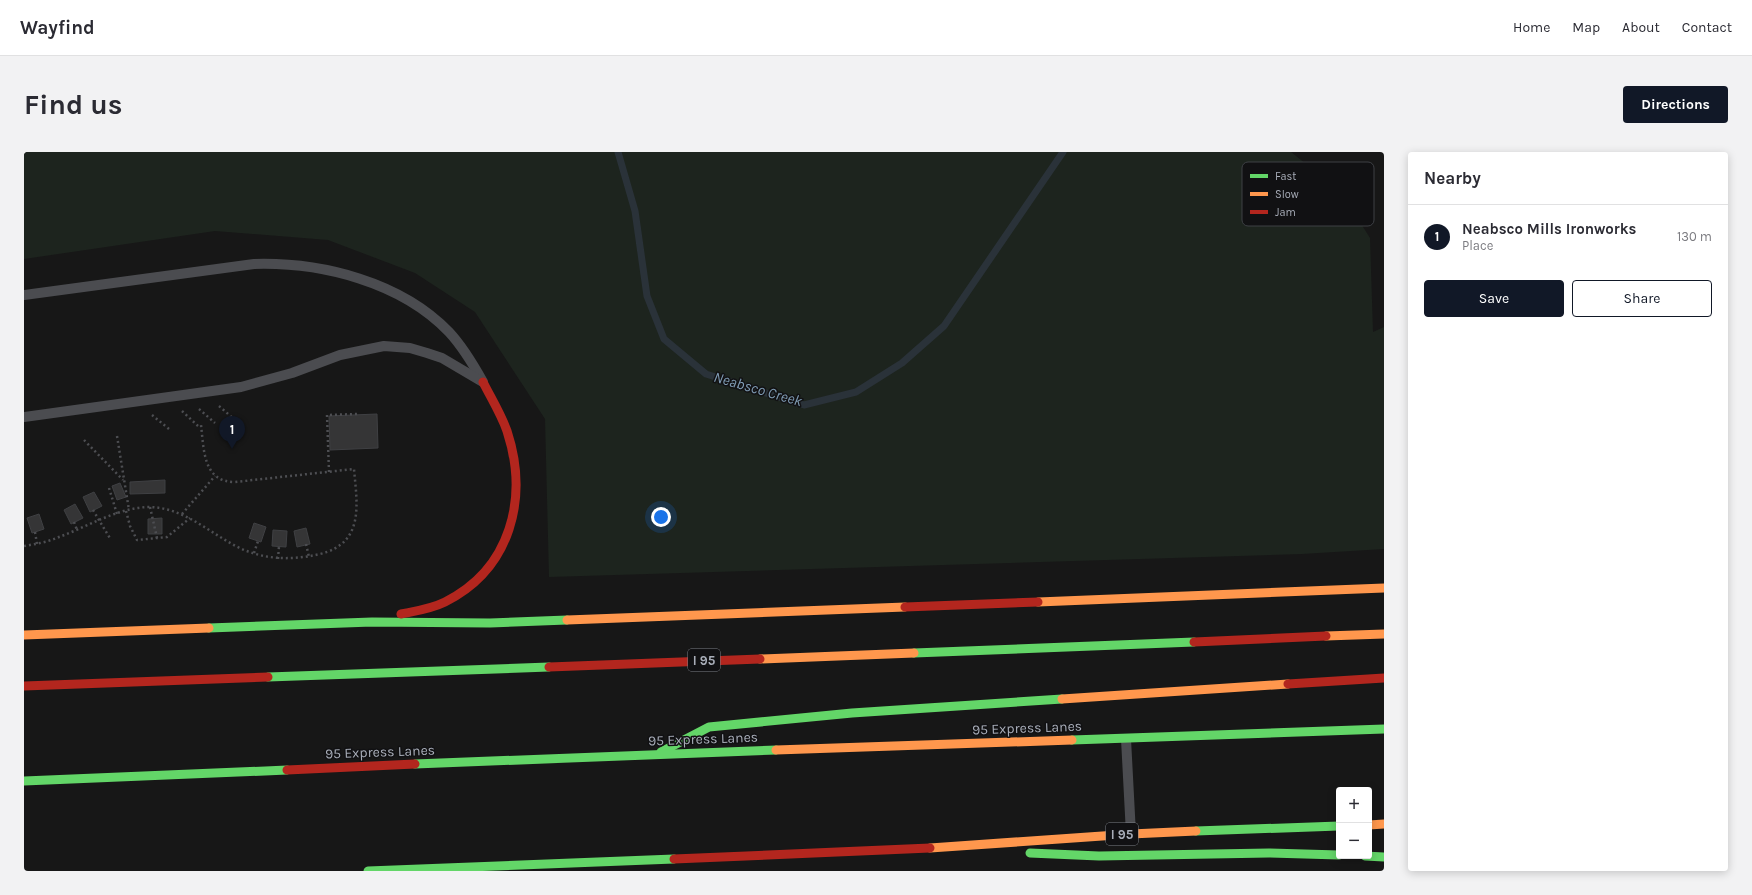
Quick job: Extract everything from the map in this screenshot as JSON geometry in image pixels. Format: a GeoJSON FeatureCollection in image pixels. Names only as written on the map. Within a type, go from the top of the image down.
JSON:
{"type":"FeatureCollection","features":[{"type":"Feature","properties":{"kind":"highway"},"geometry":{"type":"LineString","coordinates":[[372,622],[444,603],[470,587],[485,574],[500,554],[510,529],[515,508],[516,481],[507,432],[483,382]]}},
{"type":"Feature","properties":{"kind":"highway"},"geometry":{"type":"LineString","coordinates":[[24,635],[372,622],[490,623],[1384,588]]}},
{"type":"Feature","properties":{"kind":"highway","name":"I 95"},"geometry":{"type":"LineString","coordinates":[[24,686],[1030,649],[1384,634]]}},
{"type":"Feature","properties":{"kind":"highway"},"geometry":{"type":"LineString","coordinates":[[658,754],[709,727],[852,713],[1384,678]]}},
{"type":"Feature","properties":{"kind":"highway","name":"95 Express Lanes"},"geometry":{"type":"LineString","coordinates":[[24,781],[658,754],[1384,729]]}},
{"type":"Feature","properties":{"kind":"highway"},"geometry":{"type":"LineString","coordinates":[[1372,824],[1384,824]]}},
{"type":"Feature","properties":{"kind":"highway","name":"I 95"},"geometry":{"type":"LineString","coordinates":[[368,871],[905,850],[1131,834],[1336,826]]}},
{"type":"Feature","properties":{"kind":"highway"},"geometry":{"type":"LineString","coordinates":[[905,850],[1005,852]]}},
{"type":"Feature","properties":{"kind":"highway"},"geometry":{"type":"LineString","coordinates":[[1021,852],[1099,856],[1269,853],[1336,855]]}},
{"type":"Feature","properties":{"kind":"highway"},"geometry":{"type":"LineString","coordinates":[[1372,856],[1384,857]]}},
{"type":"Feature","properties":{"kind":"lane"},"geometry":{"type":"LineString","coordinates":[[24,295],[254,264],[294,265],[332,272],[369,282],[399,295],[426,311],[448,332],[468,356],[483,382]]}},
{"type":"Feature","properties":{"kind":"lane"},"geometry":{"type":"LineString","coordinates":[[24,417],[241,386],[292,373],[340,355],[384,346],[410,348],[435,356],[483,382]]}},
{"type":"Feature","properties":{"kind":"lane"},"geometry":{"type":"LineString","coordinates":[[1126,739],[1131,834]]}},
{"type":"Feature","properties":{"kind":"path"},"geometry":{"type":"LineString","coordinates":[[329,472],[327,415],[357,414]]}},
{"type":"Feature","properties":{"kind":"path"},"geometry":{"type":"LineString","coordinates":[[24,546],[37,544],[127,510],[150,507],[182,514],[233,545],[254,553],[278,559],[309,557],[327,552],[342,543],[351,532],[357,519],[354,469],[225,482],[215,476],[209,467],[205,457],[201,425]]}},
{"type":"Feature","properties":{"kind":"path"},"geometry":{"type":"LineString","coordinates":[[117,436],[130,526],[137,540],[169,536],[190,518]]}},
{"type":"Feature","properties":{"kind":"path"},"geometry":{"type":"LineString","coordinates":[[84,440],[124,481]]}},
{"type":"Feature","properties":{"kind":"path"},"geometry":{"type":"LineString","coordinates":[[182,514],[215,476]]}},
{"type":"Feature","properties":{"kind":"path"},"geometry":{"type":"LineString","coordinates":[[109,488],[117,514]]}},
{"type":"Feature","properties":{"kind":"path"},"geometry":{"type":"LineString","coordinates":[[150,507],[156,538]]}},
{"type":"Feature","properties":{"kind":"path"},"geometry":{"type":"LineString","coordinates":[[93,510],[111,540]]}},
{"type":"Feature","properties":{"kind":"path"},"geometry":{"type":"LineString","coordinates":[[74,522],[77,530]]}},
{"type":"Feature","properties":{"kind":"path"},"geometry":{"type":"LineString","coordinates":[[35,532],[37,544]]}},
{"type":"Feature","properties":{"kind":"path"},"geometry":{"type":"LineString","coordinates":[[254,553],[258,541]]}},
{"type":"Feature","properties":{"kind":"path"},"geometry":{"type":"LineString","coordinates":[[306,544],[309,557]]}},
{"type":"Feature","properties":{"kind":"path"},"geometry":{"type":"LineString","coordinates":[[278,559],[279,546]]}},
{"type":"Feature","properties":{"kind":"shaded area"},"geometry":{"type":"Polygon","coordinates":[[[24,152],[1291,152],[1304,162],[1242,162],[1242,226],[1362,226],[1370,238],[1373,332],[1384,327],[1384,549],[1302,554],[549,577],[545,419],[475,312],[415,273],[328,240],[215,231],[24,259],[24,152]]]}},
{"type":"Feature","properties":{"kind":"building"},"geometry":{"type":"Polygon","coordinates":[[[377,414],[378,448],[330,450],[329,416],[377,414]]]}},
{"type":"Feature","properties":{"kind":"building"},"geometry":{"type":"Polygon","coordinates":[[[165,480],[165,493],[130,494],[130,482],[165,480]]]}},
{"type":"Feature","properties":{"kind":"building"},"geometry":{"type":"Polygon","coordinates":[[[120,483],[126,497],[117,500],[112,486],[120,483]]]}},
{"type":"Feature","properties":{"kind":"building"},"geometry":{"type":"Polygon","coordinates":[[[94,492],[102,506],[90,512],[83,497],[94,492]]]}},
{"type":"Feature","properties":{"kind":"building"},"geometry":{"type":"Polygon","coordinates":[[[75,504],[83,518],[71,524],[64,510],[75,504]]]}},
{"type":"Feature","properties":{"kind":"building"},"geometry":{"type":"Polygon","coordinates":[[[39,514],[44,529],[32,533],[27,518],[39,514]]]}},
{"type":"Feature","properties":{"kind":"building"},"geometry":{"type":"Polygon","coordinates":[[[162,518],[162,534],[148,534],[148,519],[162,518]]]}},
{"type":"Feature","properties":{"kind":"building"},"geometry":{"type":"Polygon","coordinates":[[[254,523],[266,527],[261,542],[249,538],[254,523]]]}},
{"type":"Feature","properties":{"kind":"building"},"geometry":{"type":"Polygon","coordinates":[[[306,528],[310,544],[297,547],[294,531],[306,528]]]}},
{"type":"Feature","properties":{"kind":"building"},"geometry":{"type":"Polygon","coordinates":[[[273,530],[287,531],[286,547],[272,546],[273,530]]]}},
{"type":"Feature","properties":{"kind":"waterway","name":"Neabsco Creek"},"geometry":{"type":"LineString","coordinates":[[618,152],[635,211],[647,296],[664,339],[706,374],[804,405],[856,392],[902,363],[944,326],[1063,152]]}},
{"type":"Feature","properties":{"kind":"traffic: fast"},"geometry":{"type":"LineString","coordinates":[[209,628],[372,622],[490,623],[567,620]]}},
{"type":"Feature","properties":{"kind":"traffic: fast"},"geometry":{"type":"LineString","coordinates":[[914,653],[1194,642]]}},
{"type":"Feature","properties":{"kind":"traffic: fast"},"geometry":{"type":"LineString","coordinates":[[268,677],[549,667]]}},
{"type":"Feature","properties":{"kind":"traffic: fast"},"geometry":{"type":"LineString","coordinates":[[661,752],[709,727],[852,713],[1062,699]]}},
{"type":"Feature","properties":{"kind":"traffic: fast"},"geometry":{"type":"LineString","coordinates":[[1072,740],[1384,729]]}},
{"type":"Feature","properties":{"kind":"traffic: fast"},"geometry":{"type":"LineString","coordinates":[[415,764],[776,750]]}},
{"type":"Feature","properties":{"kind":"traffic: fast"},"geometry":{"type":"LineString","coordinates":[[24,781],[287,770]]}},
{"type":"Feature","properties":{"kind":"traffic: fast"},"geometry":{"type":"LineString","coordinates":[[1196,831],[1336,826]]}},
{"type":"Feature","properties":{"kind":"traffic: fast"},"geometry":{"type":"LineString","coordinates":[[1030,853],[1099,856],[1269,853],[1336,855]]}},
{"type":"Feature","properties":{"kind":"traffic: fast"},"geometry":{"type":"LineString","coordinates":[[1372,856],[1384,857]]}},
{"type":"Feature","properties":{"kind":"traffic: fast"},"geometry":{"type":"LineString","coordinates":[[368,871],[674,859]]}},
{"type":"Feature","properties":{"kind":"traffic: slow"},"geometry":{"type":"LineString","coordinates":[[1038,602],[1384,588]]}},
{"type":"Feature","properties":{"kind":"traffic: slow"},"geometry":{"type":"LineString","coordinates":[[567,620],[905,607]]}},
{"type":"Feature","properties":{"kind":"traffic: slow"},"geometry":{"type":"LineString","coordinates":[[24,635],[209,628]]}},
{"type":"Feature","properties":{"kind":"traffic: slow"},"geometry":{"type":"LineString","coordinates":[[1326,636],[1384,634]]}},
{"type":"Feature","properties":{"kind":"traffic: slow"},"geometry":{"type":"LineString","coordinates":[[760,659],[914,653]]}},
{"type":"Feature","properties":{"kind":"traffic: slow"},"geometry":{"type":"LineString","coordinates":[[1062,699],[1288,684]]}},
{"type":"Feature","properties":{"kind":"traffic: slow"},"geometry":{"type":"LineString","coordinates":[[776,750],[1072,740]]}},
{"type":"Feature","properties":{"kind":"traffic: slow"},"geometry":{"type":"LineString","coordinates":[[1372,825],[1384,824]]}},
{"type":"Feature","properties":{"kind":"traffic: slow"},"geometry":{"type":"LineString","coordinates":[[930,848],[1196,831]]}},
{"type":"Feature","properties":{"kind":"traffic: jam"},"geometry":{"type":"LineString","coordinates":[[401,614],[423,610],[440,604],[468,588],[486,571],[499,551],[509,529],[514,506],[516,481],[513,456],[505,425],[483,382]]}},
{"type":"Feature","properties":{"kind":"traffic: jam"},"geometry":{"type":"LineString","coordinates":[[905,607],[1038,602]]}},
{"type":"Feature","properties":{"kind":"traffic: jam"},"geometry":{"type":"LineString","coordinates":[[1194,642],[1326,636]]}},
{"type":"Feature","properties":{"kind":"traffic: jam"},"geometry":{"type":"LineString","coordinates":[[549,667],[760,659]]}},
{"type":"Feature","properties":{"kind":"traffic: jam"},"geometry":{"type":"LineString","coordinates":[[24,686],[268,677]]}},
{"type":"Feature","properties":{"kind":"traffic: jam"},"geometry":{"type":"LineString","coordinates":[[1288,684],[1384,678]]}},
{"type":"Feature","properties":{"kind":"traffic: jam"},"geometry":{"type":"LineString","coordinates":[[287,770],[415,764]]}},
{"type":"Feature","properties":{"kind":"traffic: jam"},"geometry":{"type":"LineString","coordinates":[[674,859],[930,848]]}},
{"type":"Feature","properties":{"kind":"place","name":"Neabsco Mills Ironworks"},"geometry":{"type":"Point","coordinates":[232,449]}}]}
